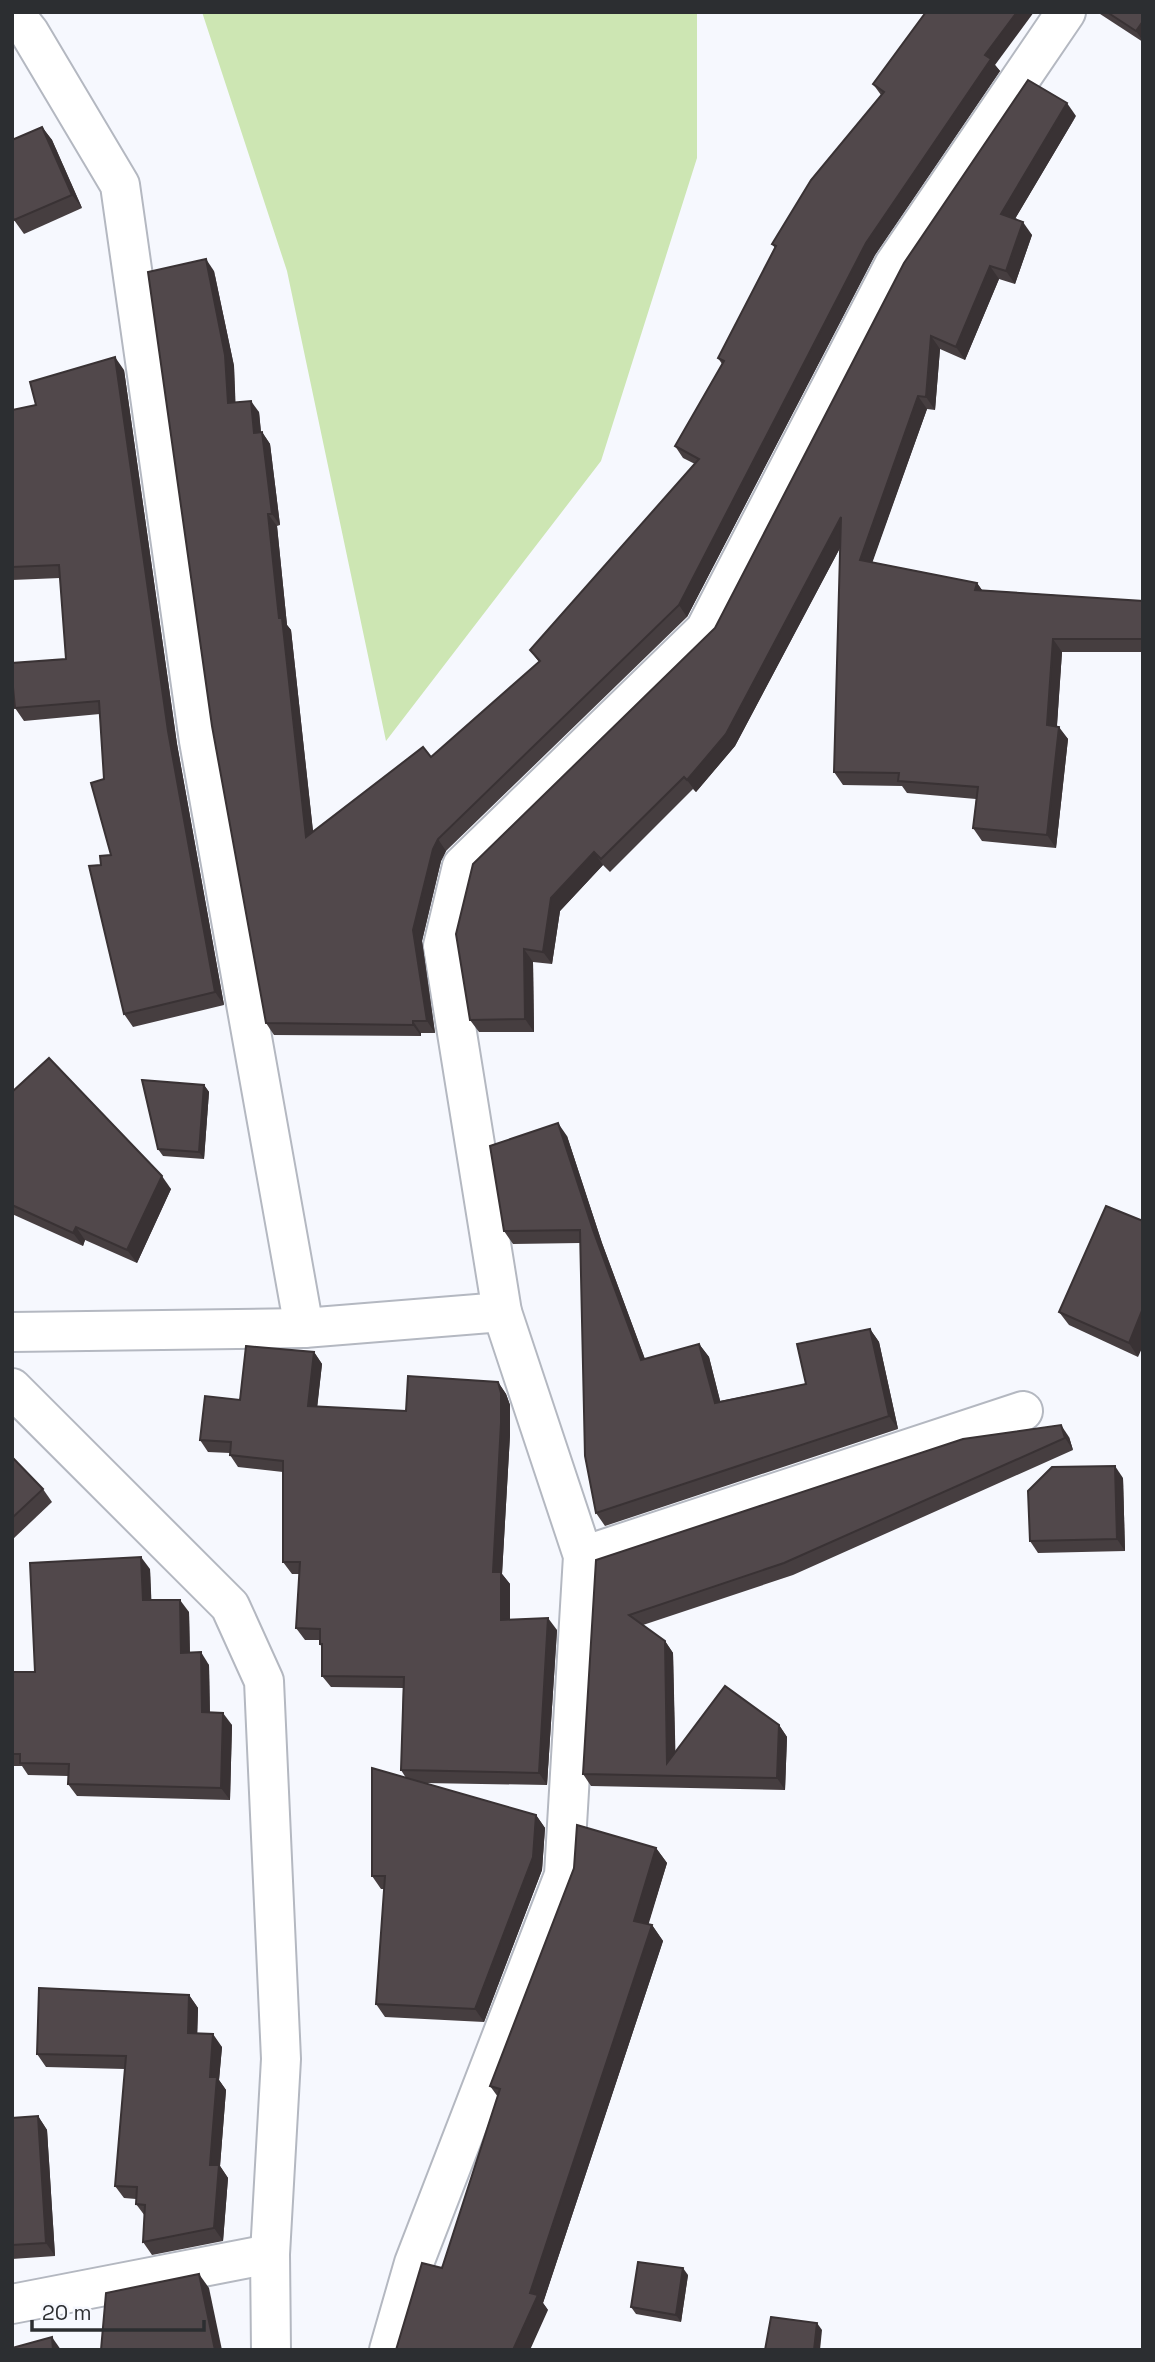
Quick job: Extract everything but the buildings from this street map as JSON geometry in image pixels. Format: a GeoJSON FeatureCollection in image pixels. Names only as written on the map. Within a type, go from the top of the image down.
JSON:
{"type":"FeatureCollection","features":[{"type":"Feature","properties":{"kind":"street"},"geometry":{"type":"LineString","coordinates":[[13,12],[29,32],[120,185],[199,741],[304,1328]]}},
{"type":"Feature","properties":{"kind":"street"},"geometry":{"type":"LineString","coordinates":[[389,2350],[414,2263],[564,1875],[583,1556],[502,1312],[443,946],[462,866],[705,630],[894,265],[1066,12]]}},
{"type":"Feature","properties":{"kind":"street"},"geometry":{"type":"LineString","coordinates":[[12,1332],[304,1328],[502,1312]]}},
{"type":"Feature","properties":{"kind":"street"},"geometry":{"type":"LineString","coordinates":[[12,1388],[230,1606],[264,1681],[281,2059],[270,2254],[271,2350]]}},
{"type":"Feature","properties":{"kind":"street"},"geometry":{"type":"LineString","coordinates":[[583,1556],[1023,1410]]}},
{"type":"Feature","properties":{"kind":"street"},"geometry":{"type":"LineString","coordinates":[[12,2304],[270,2254]]}},
{"type":"Feature","properties":{"kind":"green space"},"geometry":{"type":"Polygon","coordinates":[[[202,12],[697,12],[697,158],[601,461],[386,741],[287,271],[202,12]]]}}]}
